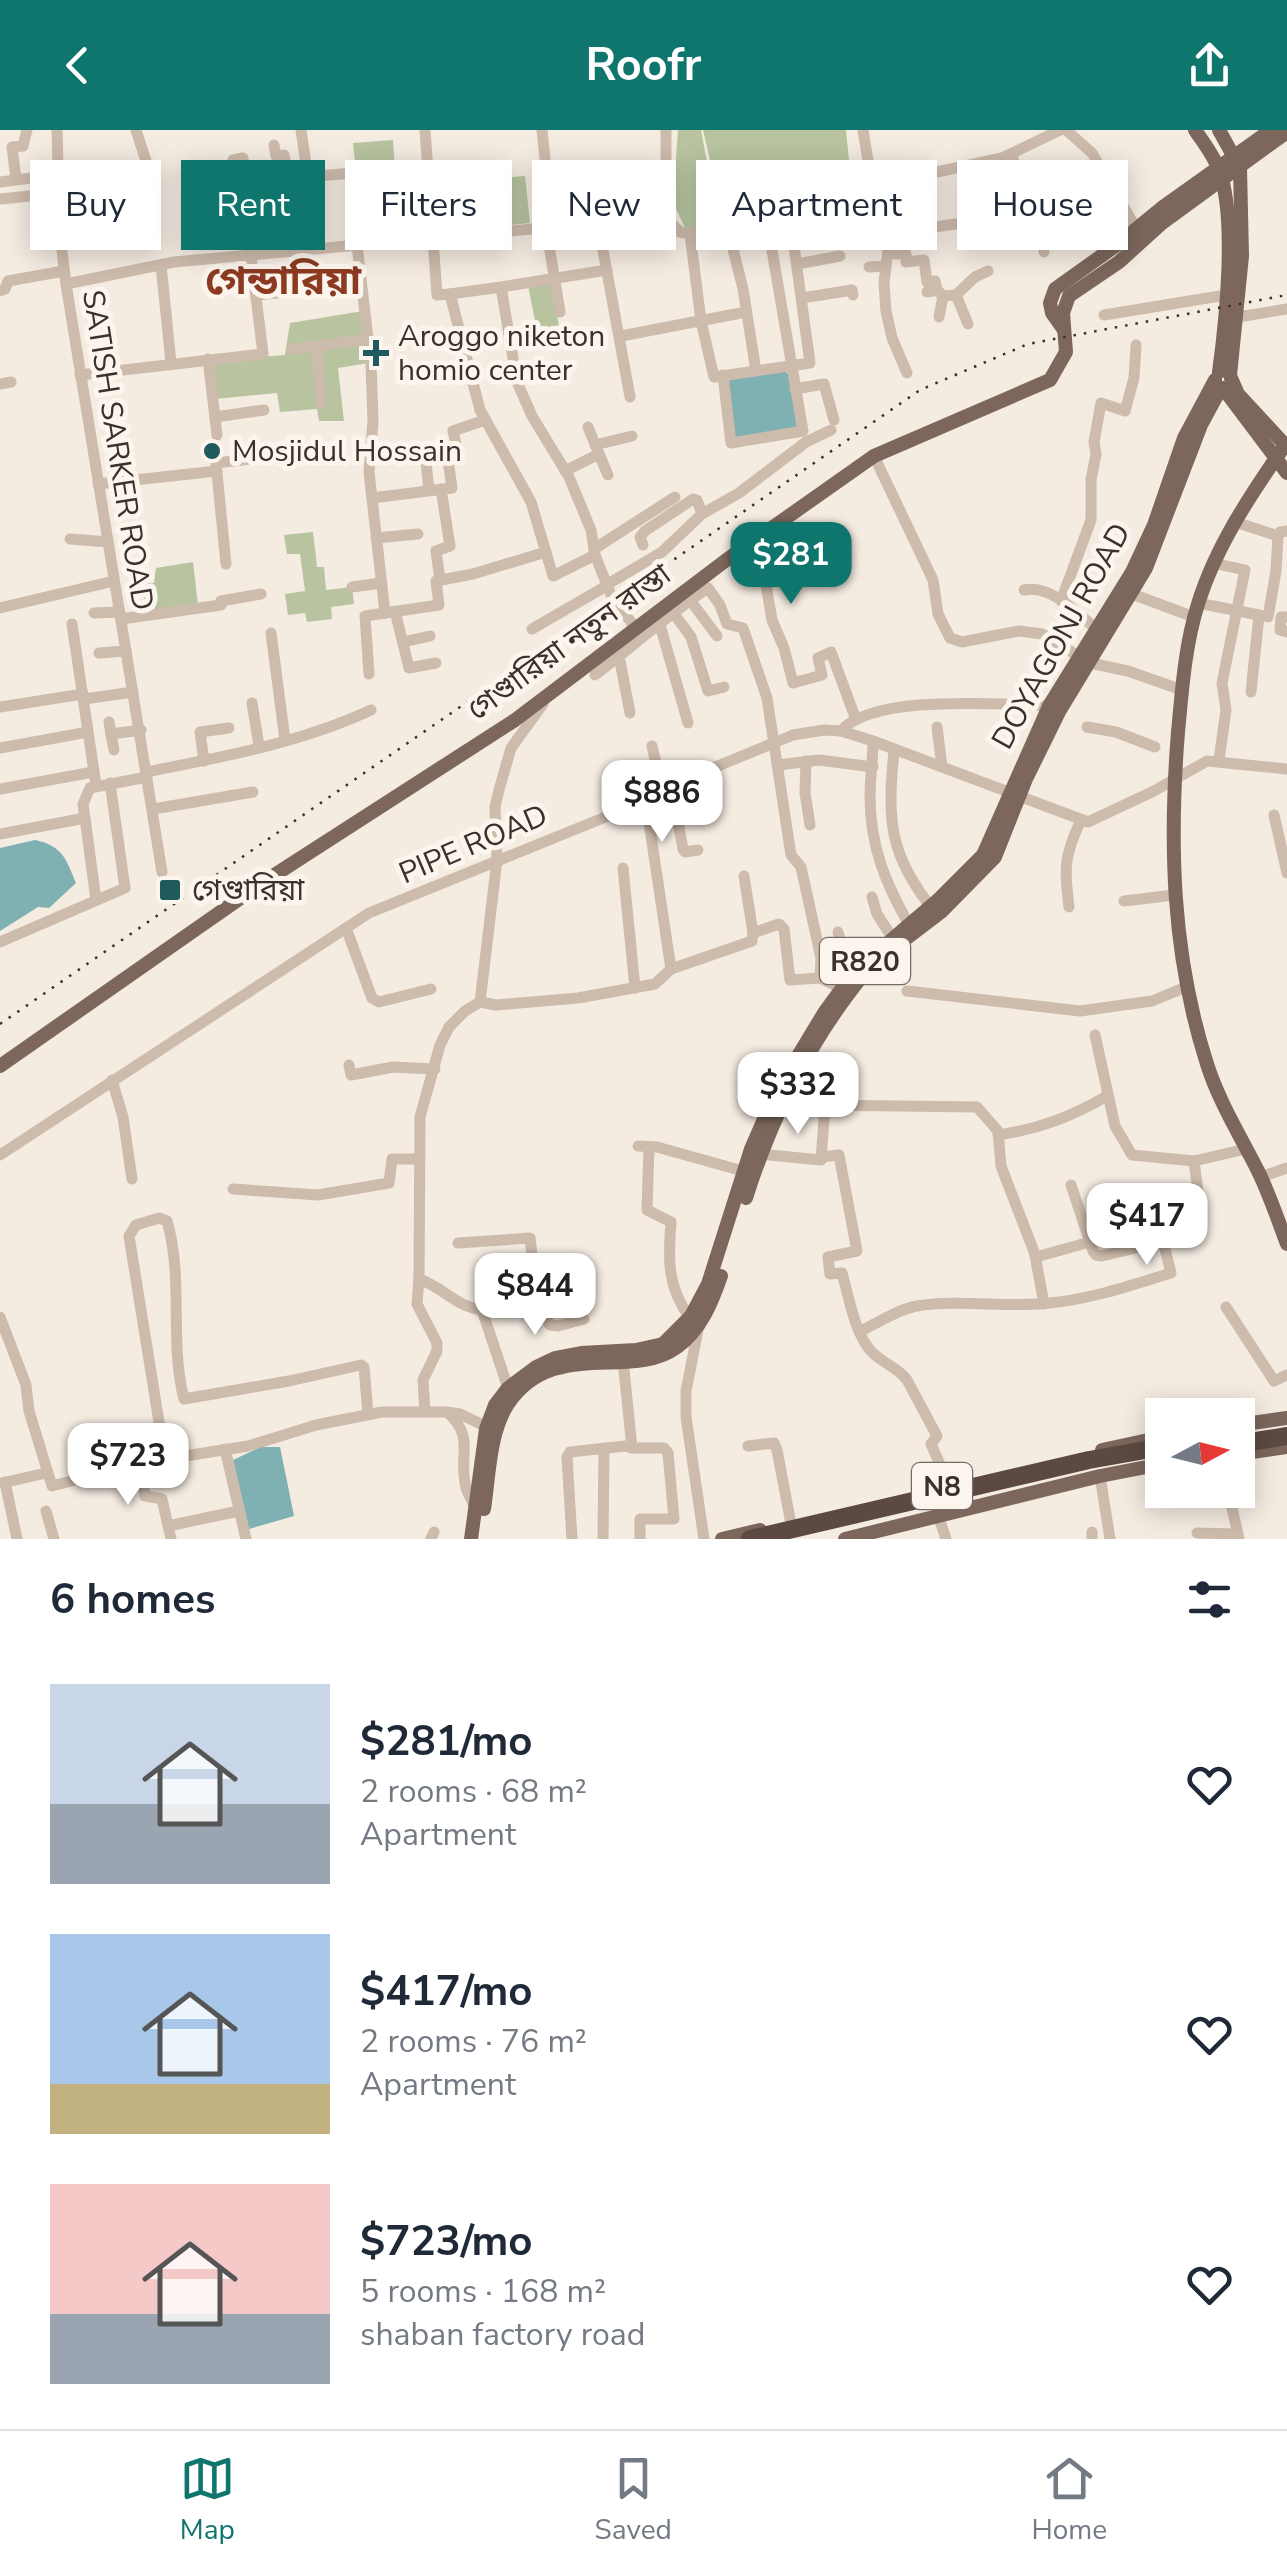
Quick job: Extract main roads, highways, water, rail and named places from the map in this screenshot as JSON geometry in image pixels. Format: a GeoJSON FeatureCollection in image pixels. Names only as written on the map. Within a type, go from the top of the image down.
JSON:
{"type":"FeatureCollection","features":[{"type":"Feature","properties":{"kind":"highway"},"geometry":{"type":"LineString","coordinates":[[1255,1433],[1287,1428]]}},
{"type":"Feature","properties":{"kind":"highway"},"geometry":{"type":"LineString","coordinates":[[1255,1441],[1287,1436]]}},
{"type":"Feature","properties":{"kind":"highway"},"geometry":{"type":"LineString","coordinates":[[750,1539],[863,1518],[1090,1460],[1145,1450]]}},
{"type":"Feature","properties":{"kind":"highway"},"geometry":{"type":"LineString","coordinates":[[796,1531],[1145,1459]]}},
{"type":"Feature","properties":{"kind":"main road","name":"R820"},"geometry":{"type":"LineString","coordinates":[[1195,130],[1221,175],[1226,225],[1225,383]]}},
{"type":"Feature","properties":{"kind":"main road","name":"R820"},"geometry":{"type":"LineString","coordinates":[[484,1468],[514,1389],[560,1367],[662,1355],[674,1349],[720,1280],[774,1094],[851,983],[894,941],[996,857],[1015,794],[1054,708],[1146,568],[1202,425],[1225,383],[1238,318],[1242,256],[1238,162],[1220,130]]}},
{"type":"Feature","properties":{"kind":"main road"},"geometry":{"type":"LineString","coordinates":[[1238,162],[1271,130]]}},
{"type":"Feature","properties":{"kind":"main road"},"geometry":{"type":"LineString","coordinates":[[1064,330],[1050,303],[1056,289],[1136,228],[1287,132]]}},
{"type":"Feature","properties":{"kind":"main road","name":"গেণ্ডারিয়া নতুন রাস্তা"},"geometry":{"type":"LineString","coordinates":[[0,1066],[259,886],[552,694],[758,538],[874,456],[1050,380],[1065,356],[1064,306],[1069,296],[1119,262],[1166,212]]}},
{"type":"Feature","properties":{"kind":"main road"},"geometry":{"type":"LineString","coordinates":[[1225,383],[1286,444],[1235,522],[1213,563],[1196,610],[1182,690],[1174,781],[1174,895],[1186,987],[1208,1066],[1261,1177],[1287,1244]]}},
{"type":"Feature","properties":{"kind":"main road"},"geometry":{"type":"LineString","coordinates":[[1225,383],[1287,473]]}},
{"type":"Feature","properties":{"kind":"main road","name":"DOYAGONJ ROAD"},"geometry":{"type":"LineString","coordinates":[[1105,628],[1142,553],[1184,438],[1225,383]]}},
{"type":"Feature","properties":{"kind":"main road","name":"R820"},"geometry":{"type":"LineString","coordinates":[[749,1173],[783,1100],[851,983]]}},
{"type":"Feature","properties":{"kind":"main road"},"geometry":{"type":"LineString","coordinates":[[1274,1208],[1287,1230]]}},
{"type":"Feature","properties":{"kind":"main road","name":"R820"},"geometry":{"type":"LineString","coordinates":[[480,1539],[487,1427],[496,1405],[536,1367],[555,1358],[663,1344],[694,1322]]}},
{"type":"Feature","properties":{"kind":"main road"},"geometry":{"type":"LineString","coordinates":[[1255,1423],[1287,1418]]}},
{"type":"Feature","properties":{"kind":"main road","name":"N8"},"geometry":{"type":"LineString","coordinates":[[722,1539],[796,1531],[949,1484],[1145,1441]]}},
{"type":"Feature","properties":{"kind":"main road"},"geometry":{"type":"LineString","coordinates":[[1255,1452],[1287,1447]]}},
{"type":"Feature","properties":{"kind":"main road","name":"N8"},"geometry":{"type":"LineString","coordinates":[[844,1539],[1145,1467]]}},
{"type":"Feature","properties":{"kind":"main road","name":"R820"},"geometry":{"type":"LineString","coordinates":[[472,1539],[480,1508]]}},
{"type":"Feature","properties":{"kind":"water"},"geometry":{"type":"Polygon","coordinates":[[[782,369],[791,376],[800,430],[734,440],[726,377],[782,369]]]}},
{"type":"Feature","properties":{"kind":"water"},"geometry":{"type":"Polygon","coordinates":[[[35,840],[58,850],[76,883],[49,908],[38,907],[0,931],[0,848],[35,840]]]}},
{"type":"Feature","properties":{"kind":"water"},"geometry":{"type":"Polygon","coordinates":[[[261,1447],[280,1447],[294,1516],[249,1529],[233,1460],[261,1447]]]}},
{"type":"Feature","properties":{"kind":"railway"},"geometry":{"type":"LineString","coordinates":[[0,1024],[920,390],[1028,344],[1287,295]]}},
{"type":"Feature","properties":{"kind":"place","name":"Aroggo niketon homio center"},"geometry":{"type":"Point","coordinates":[376,353]}},
{"type":"Feature","properties":{"kind":"place","name":"Mosjidul Hossain"},"geometry":{"type":"Point","coordinates":[212,451]}},
{"type":"Feature","properties":{"kind":"place","name":"গেণ্ডারিয়া"},"geometry":{"type":"Point","coordinates":[170,890]}},
{"type":"Feature","properties":{"kind":"district","name":"গেন্ডারিয়া"},"geometry":{"type":"Point","coordinates":[283,280]}}]}
